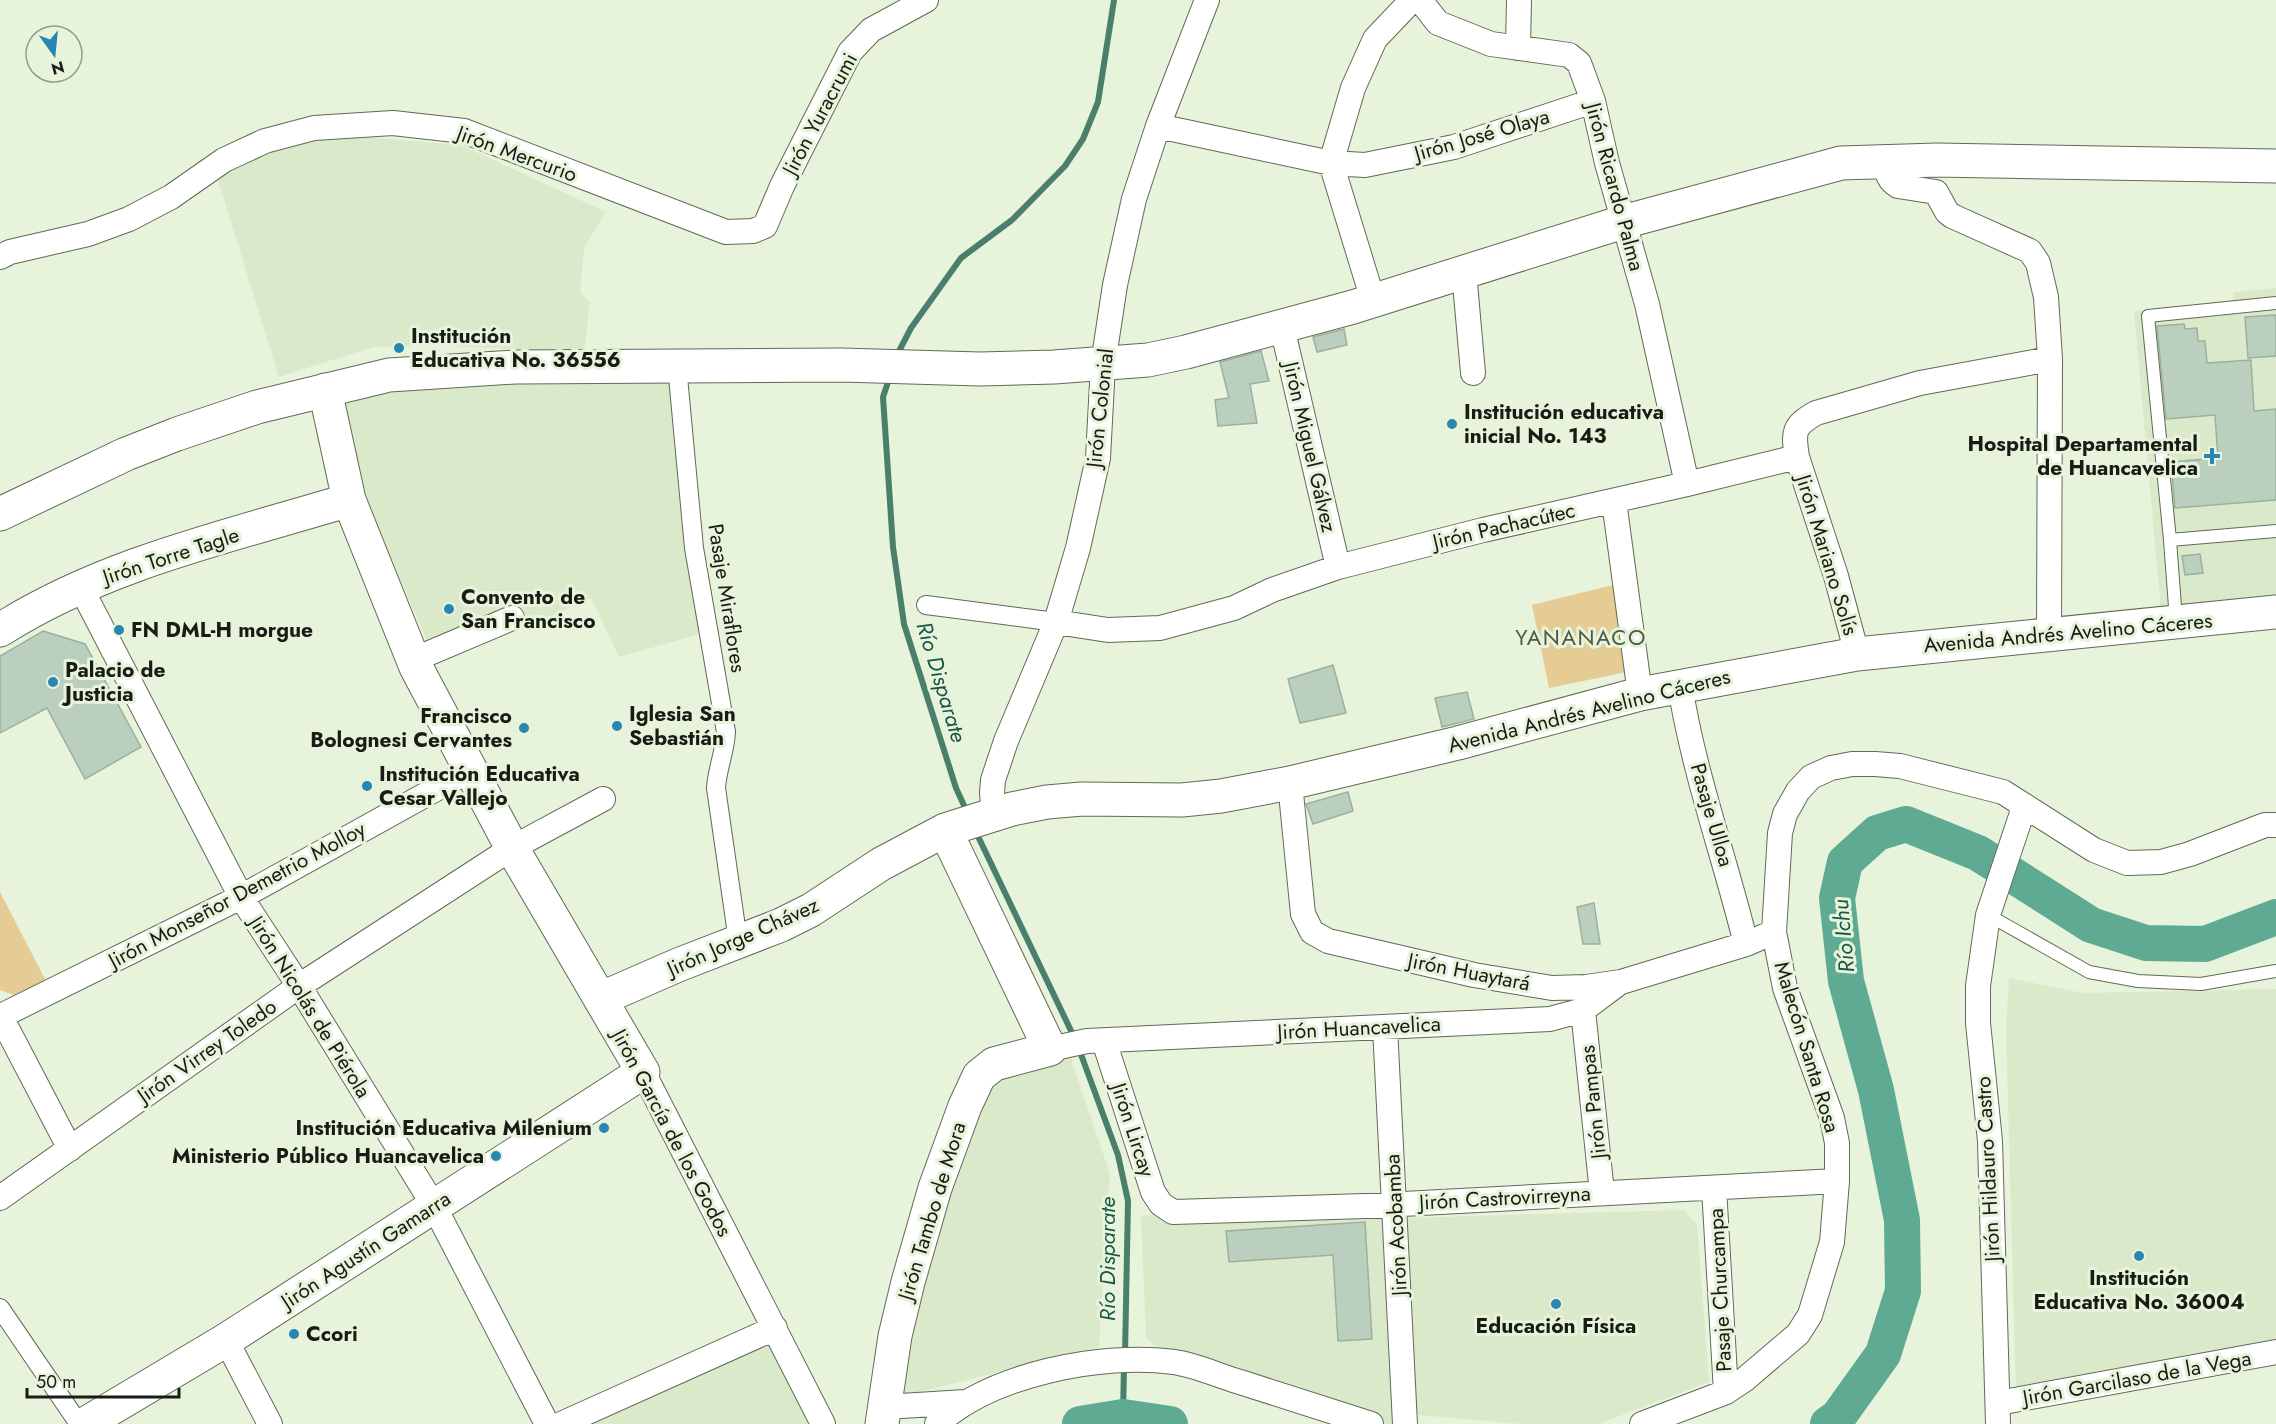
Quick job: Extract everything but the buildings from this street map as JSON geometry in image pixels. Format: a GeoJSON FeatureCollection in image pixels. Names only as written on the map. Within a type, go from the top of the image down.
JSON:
{"type":"FeatureCollection","features":[{"type":"Feature","properties":{"kind":"main road"},"geometry":{"type":"LineString","coordinates":[[0,514],[126,453],[257,407],[389,375],[515,367],[859,365],[940,368],[1103,364],[1157,358],[1282,327],[1623,222],[1835,164],[1936,160],[2276,166]]}},
{"type":"Feature","properties":{"kind":"main road","name":"Jirón García de los Godos"},"geometry":{"type":"LineString","coordinates":[[325,390],[349,500],[413,660],[512,848],[643,1072]]}},
{"type":"Feature","properties":{"kind":"main road","name":"Jirón Torre Tagle"},"geometry":{"type":"LineString","coordinates":[[0,630],[27,613],[80,586],[164,556],[349,500]]}},
{"type":"Feature","properties":{"kind":"main road","name":"Avenida Andrés Avelino Cáceres"},"geometry":{"type":"LineString","coordinates":[[970,821],[1047,802],[1082,799],[1182,800],[1221,796],[1290,783],[1458,743],[1640,694],[1857,654],[2276,612]]}},
{"type":"Feature","properties":{"kind":"main road"},"geometry":{"type":"LineString","coordinates":[[970,821],[1078,1044]]}},
{"type":"Feature","properties":{"kind":"main road","name":"Jirón Jorge Chávez"},"geometry":{"type":"LineString","coordinates":[[600,999],[782,925],[811,910],[881,864],[970,821]]}},
{"type":"Feature","properties":{"kind":"main road","name":"Jirón Tambo de Mora"},"geometry":{"type":"LineString","coordinates":[[883,1416],[895,1336],[908,1282],[935,1188],[965,1106],[979,1076],[994,1064],[1078,1044]]}},
{"type":"Feature","properties":{"kind":"main road","name":"Jirón Agustín Gamarra"},"geometry":{"type":"LineString","coordinates":[[85,1424],[226,1340],[643,1072]]}},
{"type":"Feature","properties":{"kind":"street","name":"Jirón Yuracrumi"},"geometry":{"type":"LineString","coordinates":[[765,226],[782,186],[850,52],[871,30],[926,0]]}},
{"type":"Feature","properties":{"kind":"street","name":"Jirón Colonial"},"geometry":{"type":"LineString","coordinates":[[970,821],[992,793],[993,780],[1006,741],[1056,622],[1078,548],[1098,458],[1103,364],[1115,285],[1134,199],[1158,126],[1207,0]]}},
{"type":"Feature","properties":{"kind":"street"},"geometry":{"type":"LineString","coordinates":[[1373,300],[1330,163],[1353,88],[1375,39],[1412,0]]}},
{"type":"Feature","properties":{"kind":"street","name":"Jirón Ricardo Palma"},"geometry":{"type":"LineString","coordinates":[[1420,0],[1438,23],[1491,44],[1550,51],[1569,56],[1579,63],[1593,101],[1623,222],[1647,304],[1687,484]]}},
{"type":"Feature","properties":{"kind":"street"},"geometry":{"type":"LineString","coordinates":[[1518,48],[1519,0]]}},
{"type":"Feature","properties":{"kind":"street","name":"Jirón José Olaya"},"geometry":{"type":"LineString","coordinates":[[1158,126],[1330,163],[1365,165],[1454,147],[1593,101]]}},
{"type":"Feature","properties":{"kind":"street","name":"Jirón Mercurio"},"geometry":{"type":"LineString","coordinates":[[0,257],[10,252],[88,234],[129,219],[171,197],[224,160],[265,141],[314,128],[393,123],[464,131],[726,232],[753,231],[765,226]]}},
{"type":"Feature","properties":{"kind":"street"},"geometry":{"type":"LineString","coordinates":[[1885,163],[1889,178],[1898,186],[1936,192],[1947,212],[1952,216],[2030,251],[2038,263],[2046,297],[2049,359],[2049,633]]}},
{"type":"Feature","properties":{"kind":"street"},"geometry":{"type":"LineString","coordinates":[[1464,272],[1473,374]]}},
{"type":"Feature","properties":{"kind":"street","name":"Jirón Miguel Gálvez"},"geometry":{"type":"LineString","coordinates":[[1282,327],[1338,567]]}},
{"type":"Feature","properties":{"kind":"street"},"geometry":{"type":"LineString","coordinates":[[1797,457],[1794,435],[1801,422],[1816,413],[1920,383],[2049,359]]}},
{"type":"Feature","properties":{"kind":"street","name":"Pasaje Miraflores"},"geometry":{"type":"LineString","coordinates":[[677,366],[694,548],[726,732],[725,748],[716,774],[716,789],[738,941]]}},
{"type":"Feature","properties":{"kind":"street","name":"Jirón Pachacútec"},"geometry":{"type":"LineString","coordinates":[[926,605],[1108,630],[1160,628],[1234,608],[1272,590],[1338,567],[1483,530],[1797,457]]}},
{"type":"Feature","properties":{"kind":"street","name":"Jirón Mariano Solís"},"geometry":{"type":"LineString","coordinates":[[1797,457],[1836,576],[1857,654]]}},
{"type":"Feature","properties":{"kind":"street"},"geometry":{"type":"LineString","coordinates":[[1614,501],[1640,694]]}},
{"type":"Feature","properties":{"kind":"street","name":"Jirón Nicolás de Piérola"},"geometry":{"type":"LineString","coordinates":[[80,586],[241,897],[299,986],[434,1206],[547,1424]]}},
{"type":"Feature","properties":{"kind":"street"},"geometry":{"type":"LineString","coordinates":[[413,660],[512,618]]}},
{"type":"Feature","properties":{"kind":"street","name":"Pasaje Ulloa"},"geometry":{"type":"LineString","coordinates":[[1680,686],[1686,722],[1746,944]]}},
{"type":"Feature","properties":{"kind":"street","name":"Malecón Santa Rosa"},"geometry":{"type":"LineString","coordinates":[[1642,1424],[1726,1392],[1798,1335],[1810,1315],[1832,1242],[1837,1181],[1837,1143],[1832,1118],[1785,988],[1774,932],[1785,814],[1798,791],[1811,777],[1831,768],[1852,764],[1900,766],[2003,792],[2022,814],[2094,850],[2127,862],[2161,862],[2190,854],[2265,825],[2276,825]]}},
{"type":"Feature","properties":{"kind":"street","name":"Jirón Monseñor Demetrio Molloy"},"geometry":{"type":"LineString","coordinates":[[0,1016],[241,897],[472,769]]}},
{"type":"Feature","properties":{"kind":"street","name":"Jirón Huaytará"},"geometry":{"type":"LineString","coordinates":[[1290,783],[1303,914],[1312,932],[1328,941],[1473,975],[1552,988],[1586,987],[1621,982],[1746,944],[1774,932]]}},
{"type":"Feature","properties":{"kind":"street","name":"Jirón Virrey Toledo"},"geometry":{"type":"LineString","coordinates":[[0,1198],[299,986],[512,848],[603,799]]}},
{"type":"Feature","properties":{"kind":"street","name":"Jirón Hildauro Castro"},"geometry":{"type":"LineString","coordinates":[[1998,1414],[1990,1141],[1978,1023],[1978,986],[1988,915],[2022,814]]}},
{"type":"Feature","properties":{"kind":"street","name":"Jirón Huancavelica"},"geometry":{"type":"LineString","coordinates":[[1078,1044],[1550,1019],[1584,1010],[1621,982]]}},
{"type":"Feature","properties":{"kind":"street","name":"Jirón Pampas"},"geometry":{"type":"LineString","coordinates":[[1584,1010],[1602,1193]]}},
{"type":"Feature","properties":{"kind":"street"},"geometry":{"type":"LineString","coordinates":[[0,1016],[70,1149]]}},
{"type":"Feature","properties":{"kind":"street","name":"Jirón Acobamba"},"geometry":{"type":"LineString","coordinates":[[1385,1027],[1405,1424]]}},
{"type":"Feature","properties":{"kind":"street","name":"Jirón Lircay"},"geometry":{"type":"LineString","coordinates":[[1078,1044],[1153,1192],[1161,1204],[1173,1212]]}},
{"type":"Feature","properties":{"kind":"street","name":"Jirón García de los Godos"},"geometry":{"type":"LineString","coordinates":[[643,1072],[823,1424]]}},
{"type":"Feature","properties":{"kind":"street","name":"Jirón Castrovirreyna"},"geometry":{"type":"LineString","coordinates":[[1173,1212],[1395,1204],[1837,1181]]}},
{"type":"Feature","properties":{"kind":"street","name":"Pasaje Churcampa"},"geometry":{"type":"LineString","coordinates":[[1714,1188],[1726,1392]]}},
{"type":"Feature","properties":{"kind":"street"},"geometry":{"type":"LineString","coordinates":[[0,1308],[80,1424]]}},
{"type":"Feature","properties":{"kind":"street"},"geometry":{"type":"LineString","coordinates":[[561,1424],[775,1328]]}},
{"type":"Feature","properties":{"kind":"street"},"geometry":{"type":"LineString","coordinates":[[226,1340],[270,1424]]}},
{"type":"Feature","properties":{"kind":"street","name":"Jirón Garcilaso de la Vega"},"geometry":{"type":"LineString","coordinates":[[1998,1414],[2276,1352]]}},
{"type":"Feature","properties":{"kind":"street"},"geometry":{"type":"LineString","coordinates":[[937,1424],[966,1402],[1014,1379],[1103,1361],[1159,1361],[1177,1362],[1371,1424]]}},
{"type":"Feature","properties":{"kind":"street"},"geometry":{"type":"LineString","coordinates":[[883,1416],[966,1402]]}},
{"type":"Feature","properties":{"kind":"lane"},"geometry":{"type":"LineString","coordinates":[[2176,623],[2148,316],[2276,303]]}},
{"type":"Feature","properties":{"kind":"lane"},"geometry":{"type":"LineString","coordinates":[[2170,540],[2276,531]]}},
{"type":"Feature","properties":{"kind":"lane"},"geometry":{"type":"LineString","coordinates":[[1988,915],[2089,972],[2138,981],[2201,984],[2276,971]]}},
{"type":"Feature","properties":{"kind":"shaded area"},"geometry":{"type":"Polygon","coordinates":[[[364,137],[461,145],[606,212],[584,248],[580,292],[590,302],[584,353],[432,345],[373,347],[279,377],[216,174],[298,139],[364,137]]]}},
{"type":"Feature","properties":{"kind":"shaded area","name":"Hospital Departamental de Huancavelica"},"geometry":{"type":"Polygon","coordinates":[[[2276,288],[2276,600],[2161,611],[2134,311],[2233,300],[2233,292],[2276,288]]]}},
{"type":"Feature","properties":{"kind":"shaded area"},"geometry":{"type":"Polygon","coordinates":[[[672,380],[700,634],[619,657],[591,598],[527,628],[517,602],[427,641],[361,488],[343,399],[452,382],[672,380]]]}},
{"type":"Feature","properties":{"kind":"shaded area"},"geometry":{"type":"Polygon","coordinates":[[[1617,584],[1627,672],[1549,688],[1532,605],[1617,584]]]}},
{"type":"Feature","properties":{"kind":"shaded area"},"geometry":{"type":"Polygon","coordinates":[[[0,892],[47,983],[16,996],[0,990],[0,892]]]}},
{"type":"Feature","properties":{"kind":"shaded area"},"geometry":{"type":"Polygon","coordinates":[[[2009,978],[2083,993],[2276,989],[2276,1339],[2016,1389],[2006,1029],[2009,978]]]}},
{"type":"Feature","properties":{"kind":"shaded area"},"geometry":{"type":"Polygon","coordinates":[[[1070,1056],[1110,1174],[1099,1347],[903,1396],[895,1393],[948,1196],[986,1096],[1002,1076],[1070,1056]]]}},
{"type":"Feature","properties":{"kind":"shaded area"},"geometry":{"type":"Polygon","coordinates":[[[1395,1204],[1395,1424],[1374,1424],[1264,1390],[1154,1345],[1146,1338],[1141,1216],[1173,1212],[1395,1204]]]}},
{"type":"Feature","properties":{"kind":"shaded area","name":"Educación Física"},"geometry":{"type":"Polygon","coordinates":[[[1684,1210],[1697,1225],[1709,1382],[1598,1424],[1522,1424],[1419,1415],[1411,1407],[1406,1218],[1684,1210]]]}},
{"type":"Feature","properties":{"kind":"shaded area"},"geometry":{"type":"Polygon","coordinates":[[[771,1342],[815,1424],[583,1424],[771,1342]]]}},
{"type":"Feature","properties":{"kind":"waterway","name":"Río Disparate"},"geometry":{"type":"LineString","coordinates":[[897,355],[911,328],[961,258],[1012,220],[1065,166],[1083,139],[1098,102],[1114,0]]}},
{"type":"Feature","properties":{"kind":"waterway","name":"Río Disparate"},"geometry":{"type":"LineString","coordinates":[[890,376],[883,397],[893,547],[904,624],[956,788],[967,812]]}},
{"type":"Feature","properties":{"kind":"waterway","name":"Río Ichu"},"geometry":{"type":"LineString","coordinates":[[1828,1424],[1838,1417],[1883,1354],[1903,1291],[1902,1220],[1876,1090],[1846,981],[1837,898],[1845,862],[1877,833],[1906,824],[1978,853],[2091,925],[2146,943],[2205,944],[2276,917]]}},
{"type":"Feature","properties":{"kind":"waterway","name":"Río Disparate"},"geometry":{"type":"LineString","coordinates":[[975,830],[1074,1037]]}},
{"type":"Feature","properties":{"kind":"waterway","name":"Río Disparate"},"geometry":{"type":"LineString","coordinates":[[1079,1049],[1118,1155],[1128,1201],[1125,1355]]}},
{"type":"Feature","properties":{"kind":"waterway","name":"Río Disparate"},"geometry":{"type":"LineString","coordinates":[[1123,1417],[1124,1365]]}},
{"type":"Feature","properties":{"kind":"waterway","name":"Río Disparate"},"geometry":{"type":"LineString","coordinates":[[1080,1424],[1123,1417],[1170,1424]]}},
{"type":"Feature","properties":{"kind":"place","name":"Institución Educativa No. 36556"},"geometry":{"type":"Point","coordinates":[399,348]}},
{"type":"Feature","properties":{"kind":"place","name":"Institución educativa inicial No. 143"},"geometry":{"type":"Point","coordinates":[1452,424]}},
{"type":"Feature","properties":{"kind":"place","name":"Hospital Departamental de Huancavelica"},"geometry":{"type":"Point","coordinates":[2212,456]}},
{"type":"Feature","properties":{"kind":"place","name":"Convento de San Francisco"},"geometry":{"type":"Point","coordinates":[449,609]}},
{"type":"Feature","properties":{"kind":"place","name":"FN DML-H morgue"},"geometry":{"type":"Point","coordinates":[119,630]}},
{"type":"Feature","properties":{"kind":"place","name":"Palacio de Justicia"},"geometry":{"type":"Point","coordinates":[53,682]}},
{"type":"Feature","properties":{"kind":"place","name":"Iglesia San Sebastián"},"geometry":{"type":"Point","coordinates":[617,726]}},
{"type":"Feature","properties":{"kind":"place","name":"Francisco Bolognesi Cervantes"},"geometry":{"type":"Point","coordinates":[524,728]}},
{"type":"Feature","properties":{"kind":"place","name":"Institución Educativa Cesar Vallejo"},"geometry":{"type":"Point","coordinates":[367,786]}},
{"type":"Feature","properties":{"kind":"place","name":"Institución Educativa Milenium"},"geometry":{"type":"Point","coordinates":[604,1128]}},
{"type":"Feature","properties":{"kind":"place","name":"Ministerio Público Huancavelica"},"geometry":{"type":"Point","coordinates":[496,1156]}},
{"type":"Feature","properties":{"kind":"place","name":"Institución Educativa No. 36004"},"geometry":{"type":"Point","coordinates":[2139,1256]}},
{"type":"Feature","properties":{"kind":"place","name":"Educación Física"},"geometry":{"type":"Point","coordinates":[1556,1304]}},
{"type":"Feature","properties":{"kind":"place","name":"Ccori"},"geometry":{"type":"Point","coordinates":[294,1334]}},
{"type":"Feature","properties":{"kind":"district","name":"YANANACO"},"geometry":{"type":"Point","coordinates":[1581,637]}}]}
